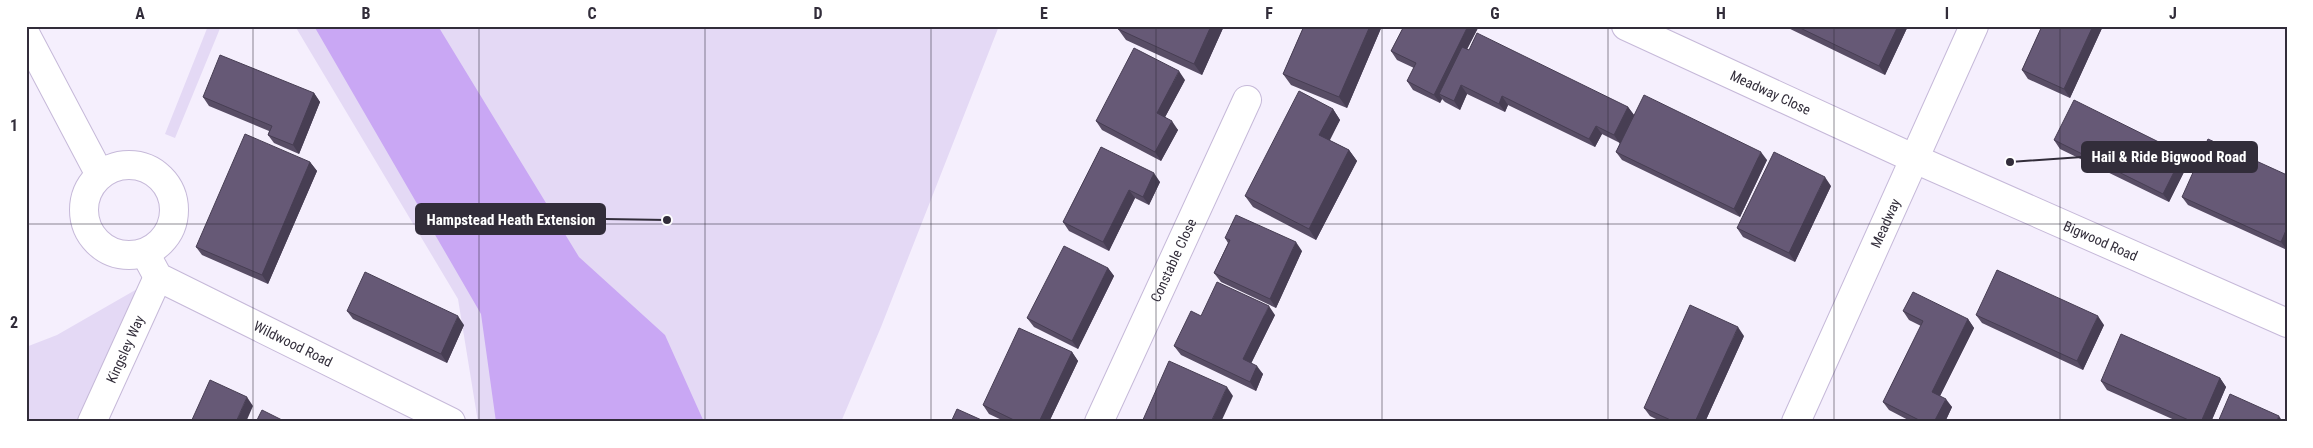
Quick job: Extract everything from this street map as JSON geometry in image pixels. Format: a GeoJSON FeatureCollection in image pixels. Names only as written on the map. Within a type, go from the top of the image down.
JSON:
{"type":"FeatureCollection","features":[{"type":"Feature","properties":{"kind":"street","name":"Meadway Close"},"geometry":{"type":"LineString","coordinates":[[1626,26],[1915,159]]}},
{"type":"Feature","properties":{"kind":"street","name":"Meadway"},"geometry":{"type":"LineString","coordinates":[[1796,422],[1974,26]]}},
{"type":"Feature","properties":{"kind":"street"},"geometry":{"type":"LineString","coordinates":[[26,35],[100,175]]}},
{"type":"Feature","properties":{"kind":"street","name":"Constable Close"},"geometry":{"type":"LineString","coordinates":[[1099,422],[1247,100]]}},
{"type":"Feature","properties":{"kind":"street","name":"Bigwood Road"},"geometry":{"type":"LineString","coordinates":[[1915,159],[2287,323]]}},
{"type":"Feature","properties":{"kind":"street"},"geometry":{"type":"LineString","coordinates":[[128,165],[142,166],[156,174],[169,187],[175,205],[173,224],[164,240],[145,253],[131,256],[112,253],[96,243],[86,227],[83,208],[88,190],[100,175],[113,168],[128,165]]}},
{"type":"Feature","properties":{"kind":"street"},"geometry":{"type":"LineString","coordinates":[[145,253],[158,277]]}},
{"type":"Feature","properties":{"kind":"street","name":"Kingsley Way"},"geometry":{"type":"LineString","coordinates":[[92,422],[158,277]]}},
{"type":"Feature","properties":{"kind":"street","name":"Wildwood Road"},"geometry":{"type":"LineString","coordinates":[[158,277],[451,422]]}},
{"type":"Feature","properties":{"kind":"shaded area"},"geometry":{"type":"Polygon","coordinates":[[[208,26],[221,26],[175,138],[165,134],[208,26]]]}},
{"type":"Feature","properties":{"kind":"shaded area"},"geometry":{"type":"Polygon","coordinates":[[[295,26],[999,26],[881,327],[841,422],[478,422],[458,299],[295,26]]]}},
{"type":"Feature","properties":{"kind":"shaded area"},"geometry":{"type":"Polygon","coordinates":[[[314,26],[438,26],[579,257],[665,335],[704,422],[496,422],[481,314],[314,26]]]}},
{"type":"Feature","properties":{"kind":"shaded area"},"geometry":{"type":"Polygon","coordinates":[[[158,277],[92,422],[26,422],[26,347],[57,335],[158,277]]]}},
{"type":"Feature","properties":{"kind":"building"},"geometry":{"type":"Polygon","coordinates":[[[1119,26],[1211,26],[1194,64],[1118,29],[1119,26]]]}},
{"type":"Feature","properties":{"kind":"building"},"geometry":{"type":"Polygon","coordinates":[[[1304,26],[1370,26],[1339,97],[1283,74],[1304,26]]]}},
{"type":"Feature","properties":{"kind":"building"},"geometry":{"type":"Polygon","coordinates":[[[1404,26],[1468,26],[1434,95],[1407,81],[1416,63],[1391,51],[1404,26]]]}},
{"type":"Feature","properties":{"kind":"building"},"geometry":{"type":"Polygon","coordinates":[[[1796,26],[1898,26],[1879,66],[1796,26]]]}},
{"type":"Feature","properties":{"kind":"building"},"geometry":{"type":"Polygon","coordinates":[[[2042,26],[2093,26],[2064,89],[2022,70],[2042,26]]]}},
{"type":"Feature","properties":{"kind":"building"},"geometry":{"type":"Polygon","coordinates":[[[1477,33],[1628,107],[1614,135],[1596,126],[1589,139],[1502,96],[1499,104],[1461,85],[1454,101],[1439,94],[1462,47],[1469,50],[1477,33]]]}},
{"type":"Feature","properties":{"kind":"building"},"geometry":{"type":"Polygon","coordinates":[[[1134,48],[1179,71],[1157,113],[1172,121],[1155,152],[1096,121],[1134,48]]]}},
{"type":"Feature","properties":{"kind":"building"},"geometry":{"type":"Polygon","coordinates":[[[220,55],[314,93],[293,145],[268,135],[272,126],[203,97],[220,55]]]}},
{"type":"Feature","properties":{"kind":"building"},"geometry":{"type":"Polygon","coordinates":[[[1299,91],[1333,109],[1319,135],[1349,150],[1309,229],[1245,196],[1299,91]]]}},
{"type":"Feature","properties":{"kind":"building"},"geometry":{"type":"Polygon","coordinates":[[[1644,95],[1761,152],[1734,209],[1616,152],[1644,95]]]}},
{"type":"Feature","properties":{"kind":"building"},"geometry":{"type":"Polygon","coordinates":[[[2074,100],[2183,154],[2163,194],[2054,140],[2074,100]]]}},
{"type":"Feature","properties":{"kind":"building"},"geometry":{"type":"Polygon","coordinates":[[[245,134],[310,162],[262,275],[196,247],[245,134]]]}},
{"type":"Feature","properties":{"kind":"building"},"geometry":{"type":"Polygon","coordinates":[[[2208,139],[2287,175],[2287,228],[2281,242],[2182,197],[2208,139]]]}},
{"type":"Feature","properties":{"kind":"building"},"geometry":{"type":"Polygon","coordinates":[[[1101,147],[1154,173],[1143,197],[1129,190],[1103,242],[1063,222],[1101,147]]]}},
{"type":"Feature","properties":{"kind":"building"},"geometry":{"type":"Polygon","coordinates":[[[1774,152],[1825,177],[1789,253],[1737,228],[1774,152]]]}},
{"type":"Feature","properties":{"kind":"building"},"geometry":{"type":"Polygon","coordinates":[[[1236,215],[1296,242],[1270,299],[1214,273],[1230,240],[1225,238],[1236,215]]]}},
{"type":"Feature","properties":{"kind":"building"},"geometry":{"type":"Polygon","coordinates":[[[1064,246],[1108,268],[1072,341],[1027,318],[1064,246]]]}},
{"type":"Feature","properties":{"kind":"building"},"geometry":{"type":"Polygon","coordinates":[[[1997,270],[2098,316],[2077,361],[1976,315],[1997,270]]]}},
{"type":"Feature","properties":{"kind":"building"},"geometry":{"type":"Polygon","coordinates":[[[365,272],[458,316],[441,354],[347,311],[365,272]]]}},
{"type":"Feature","properties":{"kind":"building"},"geometry":{"type":"Polygon","coordinates":[[[1217,282],[1269,306],[1243,359],[1257,366],[1250,382],[1174,346],[1191,311],[1201,316],[1217,282]]]}},
{"type":"Feature","properties":{"kind":"building"},"geometry":{"type":"Polygon","coordinates":[[[1913,292],[1968,319],[1932,392],[1946,399],[1934,422],[1923,422],[1883,402],[1923,321],[1903,311],[1913,292]]]}},
{"type":"Feature","properties":{"kind":"building"},"geometry":{"type":"Polygon","coordinates":[[[1690,305],[1738,327],[1695,422],[1675,422],[1644,408],[1690,305]]]}},
{"type":"Feature","properties":{"kind":"building"},"geometry":{"type":"Polygon","coordinates":[[[1019,328],[1072,352],[1039,422],[1018,422],[983,405],[1019,328]]]}},
{"type":"Feature","properties":{"kind":"building"},"geometry":{"type":"Polygon","coordinates":[[[2121,334],[2220,378],[2201,422],[2193,422],[2101,381],[2121,334]]]}},
{"type":"Feature","properties":{"kind":"building"},"geometry":{"type":"Polygon","coordinates":[[[1169,361],[1227,387],[1211,422],[1142,422],[1169,361]]]}},
{"type":"Feature","properties":{"kind":"building"},"geometry":{"type":"Polygon","coordinates":[[[210,380],[247,397],[236,422],[191,422],[210,380]]]}},
{"type":"Feature","properties":{"kind":"building"},"geometry":{"type":"Polygon","coordinates":[[[2230,394],[2279,416],[2276,422],[2218,422],[2230,394]]]}},
{"type":"Feature","properties":{"kind":"building"},"geometry":{"type":"Polygon","coordinates":[[[957,409],[986,422],[951,422],[957,409]]]}},
{"type":"Feature","properties":{"kind":"building"},"geometry":{"type":"Polygon","coordinates":[[[262,410],[286,422],[256,422],[262,410]]]}},
{"type":"Feature","properties":{"kind":"place","name":"Hail & Ride Bigwood Road"},"geometry":{"type":"Point","coordinates":[2010,162]}},
{"type":"Feature","properties":{"kind":"place","name":"Hampstead Heath Extension"},"geometry":{"type":"Point","coordinates":[667,220]}}]}
